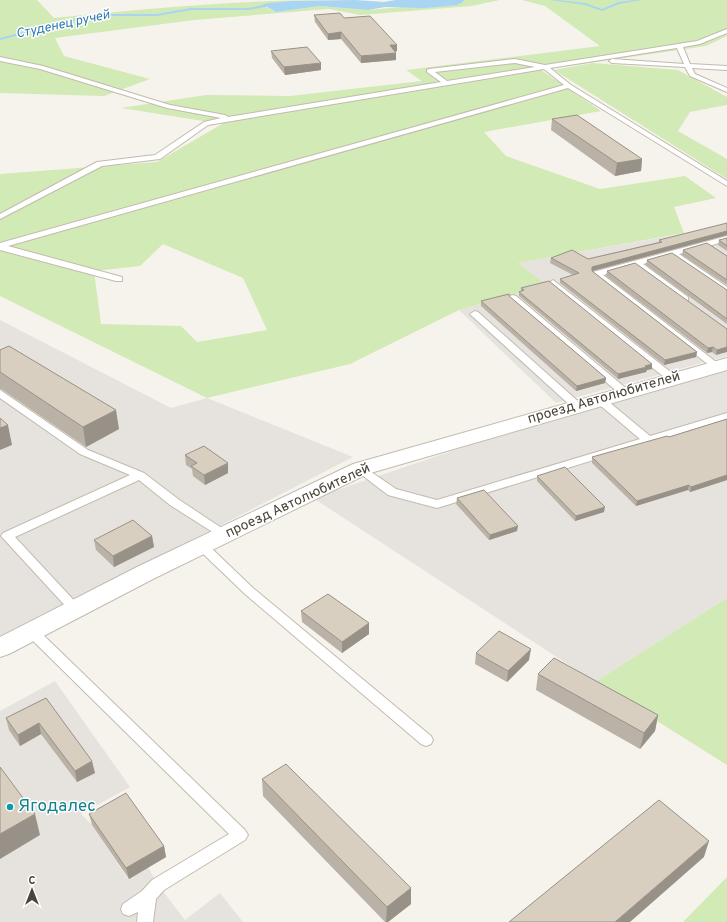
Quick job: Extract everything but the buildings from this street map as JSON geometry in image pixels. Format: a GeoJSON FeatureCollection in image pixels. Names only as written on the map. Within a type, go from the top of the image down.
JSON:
{"type":"FeatureCollection","features":[{"type":"Feature","properties":{"kind":"street","name":"проезд Автолюбителей"},"geometry":{"type":"LineString","coordinates":[[0,648],[75,608],[360,469],[722,365]]}},
{"type":"Feature","properties":{"kind":"lane"},"geometry":{"type":"LineString","coordinates":[[0,217],[100,164],[157,157],[206,124],[544,67],[698,43],[727,31]]}},
{"type":"Feature","properties":{"kind":"lane"},"geometry":{"type":"LineString","coordinates":[[679,46],[692,75],[727,90]]}},
{"type":"Feature","properties":{"kind":"lane"},"geometry":{"type":"LineString","coordinates":[[0,59],[41,67],[169,107],[234,119]]}},
{"type":"Feature","properties":{"kind":"lane"},"geometry":{"type":"LineString","coordinates":[[590,60],[727,68]]}},
{"type":"Feature","properties":{"kind":"lane"},"geometry":{"type":"LineString","coordinates":[[447,84],[429,71],[515,61],[544,67],[569,86],[727,184]]}},
{"type":"Feature","properties":{"kind":"lane"},"geometry":{"type":"LineString","coordinates":[[0,247],[569,86]]}},
{"type":"Feature","properties":{"kind":"lane"},"geometry":{"type":"LineString","coordinates":[[722,365],[596,274],[638,264],[727,238]]}},
{"type":"Feature","properties":{"kind":"lane"},"geometry":{"type":"LineString","coordinates":[[706,243],[716,250]]}},
{"type":"Feature","properties":{"kind":"lane"},"geometry":{"type":"LineString","coordinates":[[0,247],[119,279]]}},
{"type":"Feature","properties":{"kind":"lane"},"geometry":{"type":"LineString","coordinates":[[674,254],[727,291]]}},
{"type":"Feature","properties":{"kind":"lane"},"geometry":{"type":"LineString","coordinates":[[638,264],[695,307]]}},
{"type":"Feature","properties":{"kind":"lane"},"geometry":{"type":"LineString","coordinates":[[553,283],[673,379]]}},
{"type":"Feature","properties":{"kind":"lane"},"geometry":{"type":"LineString","coordinates":[[513,298],[624,392]]}},
{"type":"Feature","properties":{"kind":"lane"},"geometry":{"type":"LineString","coordinates":[[475,314],[577,406]]}},
{"type":"Feature","properties":{"kind":"lane"},"geometry":{"type":"LineString","coordinates":[[0,393],[84,452],[140,475],[174,502],[226,535]]}},
{"type":"Feature","properties":{"kind":"lane"},"geometry":{"type":"LineString","coordinates":[[599,400],[648,439]]}},
{"type":"Feature","properties":{"kind":"lane"},"geometry":{"type":"LineString","coordinates":[[360,469],[392,492],[437,504],[727,416]]}},
{"type":"Feature","properties":{"kind":"lane"},"geometry":{"type":"LineString","coordinates":[[75,608],[7,536],[140,475]]}},
{"type":"Feature","properties":{"kind":"lane"},"geometry":{"type":"LineString","coordinates":[[202,546],[249,591],[426,740]]}},
{"type":"Feature","properties":{"kind":"lane"},"geometry":{"type":"LineString","coordinates":[[31,631],[240,835],[158,885],[148,896],[129,909]]}},
{"type":"Feature","properties":{"kind":"lane"},"geometry":{"type":"LineString","coordinates":[[145,922],[148,896]]}},
{"type":"Feature","properties":{"kind":"shaded area"},"geometry":{"type":"Polygon","coordinates":[[[727,226],[727,356],[556,403],[459,310],[547,285],[517,263],[727,226]]]}},
{"type":"Feature","properties":{"kind":"shaded area"},"geometry":{"type":"Polygon","coordinates":[[[0,320],[171,408],[207,398],[353,457],[0,639],[0,320]]]}},
{"type":"Feature","properties":{"kind":"shaded area"},"geometry":{"type":"Polygon","coordinates":[[[727,370],[727,598],[595,682],[313,498],[470,445],[727,370]]]}},
{"type":"Feature","properties":{"kind":"shaded area"},"geometry":{"type":"Polygon","coordinates":[[[55,681],[130,787],[81,814],[92,825],[128,879],[148,867],[158,885],[185,920],[220,893],[243,922],[0,922],[0,711],[55,681]]]}},
{"type":"Feature","properties":{"kind":"green space"},"geometry":{"type":"Polygon","coordinates":[[[0,0],[37,0],[54,18],[157,8],[295,0],[329,0],[290,1],[262,5],[276,12],[320,6],[368,10],[463,2],[464,0],[500,0],[471,6],[360,15],[329,9],[194,20],[55,38],[64,56],[150,79],[104,96],[0,93],[0,0]]]}},
{"type":"Feature","properties":{"kind":"green space"},"geometry":{"type":"Polygon","coordinates":[[[522,0],[727,0],[727,36],[706,46],[541,70],[601,111],[484,132],[506,156],[600,189],[685,176],[716,198],[674,207],[684,233],[518,263],[547,285],[459,310],[350,364],[207,398],[0,296],[0,174],[157,162],[222,124],[121,108],[206,95],[290,96],[422,81],[406,70],[600,46],[545,6],[522,0]],[[163,244],[140,266],[94,271],[101,324],[181,326],[197,342],[267,330],[243,278],[163,244]]]}},
{"type":"Feature","properties":{"kind":"green space"},"geometry":{"type":"Polygon","coordinates":[[[593,63],[678,70],[727,97],[727,105],[690,112],[678,131],[727,159],[727,179],[554,70],[593,63]]]}},
{"type":"Feature","properties":{"kind":"green space"},"geometry":{"type":"Polygon","coordinates":[[[727,598],[727,765],[595,682],[727,598]]]}},
{"type":"Feature","properties":{"kind":"green space"},"geometry":{"type":"Polygon","coordinates":[[[727,877],[727,922],[683,922],[727,877]]]}},
{"type":"Feature","properties":{"kind":"water"},"geometry":{"type":"Polygon","coordinates":[[[355,0],[384,2],[396,0],[464,0],[457,5],[425,8],[385,7],[368,10],[320,6],[276,12],[262,4],[290,1],[355,0]]]}},
{"type":"Feature","properties":{"kind":"waterway","name":"Студенец ручей"},"geometry":{"type":"LineString","coordinates":[[551,0],[585,4],[602,10],[618,3],[640,0]]}},
{"type":"Feature","properties":{"kind":"waterway","name":"Студенец ручей"},"geometry":{"type":"LineString","coordinates":[[0,39],[74,20],[104,15],[157,15],[191,9],[248,9],[269,5]]}},
{"type":"Feature","properties":{"kind":"place","name":"Ягодалес"},"geometry":{"type":"Point","coordinates":[10,807]}}]}
